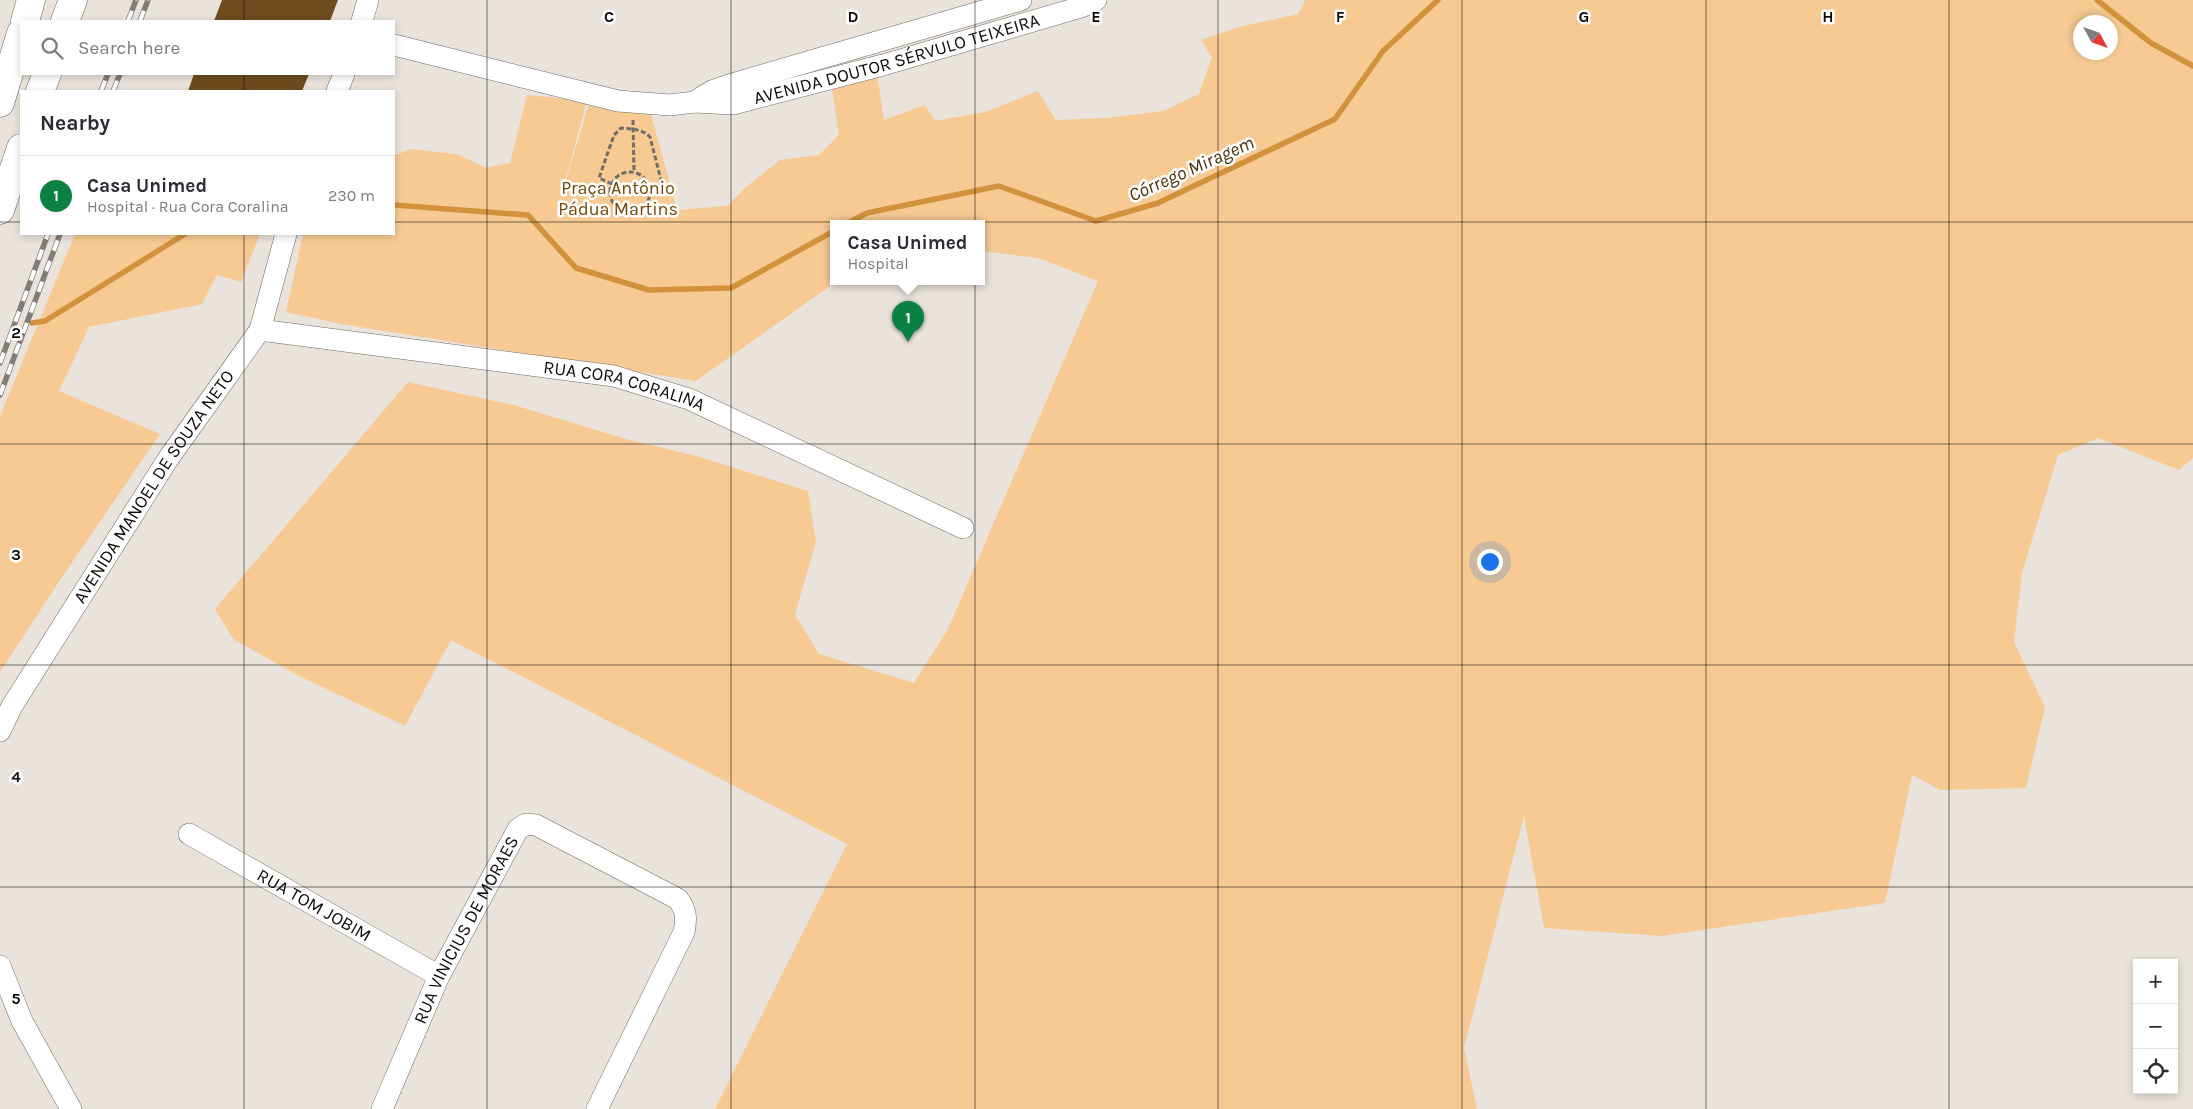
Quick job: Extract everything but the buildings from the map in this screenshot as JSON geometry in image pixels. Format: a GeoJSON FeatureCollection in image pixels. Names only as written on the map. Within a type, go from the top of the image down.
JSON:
{"type":"FeatureCollection","features":[{"type":"Feature","properties":{"kind":"main road"},"geometry":{"type":"LineString","coordinates":[[25,20],[31,0]]}},
{"type":"Feature","properties":{"kind":"main road"},"geometry":{"type":"LineString","coordinates":[[65,20],[72,0]]}},
{"type":"Feature","properties":{"kind":"main road"},"geometry":{"type":"LineString","coordinates":[[7,102],[20,38]]}},
{"type":"Feature","properties":{"kind":"main road"},"geometry":{"type":"LineString","coordinates":[[40,90],[47,75]]}},
{"type":"Feature","properties":{"kind":"main road"},"geometry":{"type":"LineString","coordinates":[[0,210],[20,151]]}},
{"type":"Feature","properties":{"kind":"street"},"geometry":{"type":"LineString","coordinates":[[362,20],[368,0]]}},
{"type":"Feature","properties":{"kind":"street","name":"AVENIDA DOUTOR SÉRVULO TEIXEIRA"},"geometry":{"type":"LineString","coordinates":[[694,102],[732,84],[1021,0]]}},
{"type":"Feature","properties":{"kind":"street","name":"AVENIDA DOUTOR SÉRVULO TEIXEIRA"},"geometry":{"type":"LineString","coordinates":[[395,45],[618,101],[670,105],[694,102],[714,105],[733,104],[902,59],[1081,7],[1096,0]]}},
{"type":"Feature","properties":{"kind":"street"},"geometry":{"type":"LineString","coordinates":[[337,90],[344,75]]}},
{"type":"Feature","properties":{"kind":"street","name":"AVENIDA MANOEL DE SOUZA NETO"},"geometry":{"type":"LineString","coordinates":[[0,731],[12,706],[168,459],[260,330],[286,235]]}},
{"type":"Feature","properties":{"kind":"street","name":"RUA CORA CORALINA"},"geometry":{"type":"LineString","coordinates":[[260,330],[614,376],[649,385],[689,399],[963,528]]}},
{"type":"Feature","properties":{"kind":"street","name":"RUA VINICIUS DE MORAES"},"geometry":{"type":"LineString","coordinates":[[382,1109],[439,976],[518,829],[526,824],[536,825],[678,899],[684,908],[687,919],[684,932],[597,1109]]}},
{"type":"Feature","properties":{"kind":"street","name":"RUA TOM JOBIM"},"geometry":{"type":"LineString","coordinates":[[189,834],[439,976]]}},
{"type":"Feature","properties":{"kind":"street"},"geometry":{"type":"LineString","coordinates":[[0,966],[22,1022],[71,1109]]}},
{"type":"Feature","properties":{"kind":"path"},"geometry":{"type":"LineString","coordinates":[[633,102],[634,172]]}},
{"type":"Feature","properties":{"kind":"path"},"geometry":{"type":"LineString","coordinates":[[612,184],[598,178],[614,135],[621,128],[634,129],[645,132],[650,137],[662,184],[650,191]]}},
{"type":"Feature","properties":{"kind":"path"},"geometry":{"type":"LineString","coordinates":[[634,172],[645,179],[650,191],[647,203],[642,208],[630,212],[623,211],[613,203],[610,197],[612,184],[621,174],[634,172]]}},
{"type":"Feature","properties":{"kind":"green space","name":"Praça Antônio Pádua Martins"},"geometry":{"type":"Polygon","coordinates":[[[1305,0],[2193,0],[2193,458],[2179,470],[2098,438],[2058,455],[2022,573],[2014,642],[2045,707],[2026,788],[1940,790],[1912,775],[1885,903],[1662,936],[1544,928],[1524,816],[1464,1048],[1477,1109],[715,1109],[847,844],[451,640],[405,726],[299,676],[233,639],[215,609],[408,382],[514,405],[626,439],[700,457],[808,491],[816,542],[795,614],[819,654],[914,683],[948,629],[1098,281],[1038,258],[985,251],[985,220],[830,220],[831,285],[696,381],[341,324],[286,312],[303,235],[395,235],[395,156],[410,149],[457,154],[486,168],[510,163],[527,95],[587,101],[560,200],[590,100],[650,110],[677,210],[727,206],[746,187],[780,160],[819,155],[839,135],[832,90],[877,74],[884,120],[925,105],[935,121],[985,112],[1038,91],[1056,120],[1107,118],[1163,111],[1199,94],[1212,57],[1201,40],[1239,27],[1298,14],[1305,0]]]}},
{"type":"Feature","properties":{"kind":"green space"},"geometry":{"type":"Polygon","coordinates":[[[75,235],[260,235],[241,282],[217,275],[202,304],[89,327],[59,391],[160,434],[60,580],[0,672],[0,416],[75,235]]]}},
{"type":"Feature","properties":{"kind":"waterway","name":"Córrego Miragem"},"geometry":{"type":"LineString","coordinates":[[854,220],[867,213],[999,186],[1096,221],[1158,203],[1335,119],[1383,51],[1438,0]]}},
{"type":"Feature","properties":{"kind":"waterway","name":"Córrego Miragem"},"geometry":{"type":"LineString","coordinates":[[2097,0],[2151,43],[2193,66]]}},
{"type":"Feature","properties":{"kind":"waterway","name":"Córrego Miragem"},"geometry":{"type":"LineString","coordinates":[[395,205],[528,215],[576,268],[649,290],[731,288],[830,233]]}},
{"type":"Feature","properties":{"kind":"waterway","name":"Córrego Miragem"},"geometry":{"type":"LineString","coordinates":[[32,323],[45,321],[183,235]]}},
{"type":"Feature","properties":{"kind":"railway"},"geometry":{"type":"LineString","coordinates":[[128,20],[136,0]]}},
{"type":"Feature","properties":{"kind":"railway"},"geometry":{"type":"LineString","coordinates":[[140,20],[148,0]]}},
{"type":"Feature","properties":{"kind":"railway"},"geometry":{"type":"LineString","coordinates":[[101,90],[108,75]]}},
{"type":"Feature","properties":{"kind":"railway"},"geometry":{"type":"LineString","coordinates":[[113,90],[120,75]]}},
{"type":"Feature","properties":{"kind":"railway"},"geometry":{"type":"LineString","coordinates":[[0,363],[48,235]]}},
{"type":"Feature","properties":{"kind":"railway"},"geometry":{"type":"LineString","coordinates":[[0,395],[60,235]]}},
{"type":"Feature","properties":{"kind":"place","name":"Casa Unimed"},"geometry":{"type":"Point","coordinates":[908,342]}}]}
